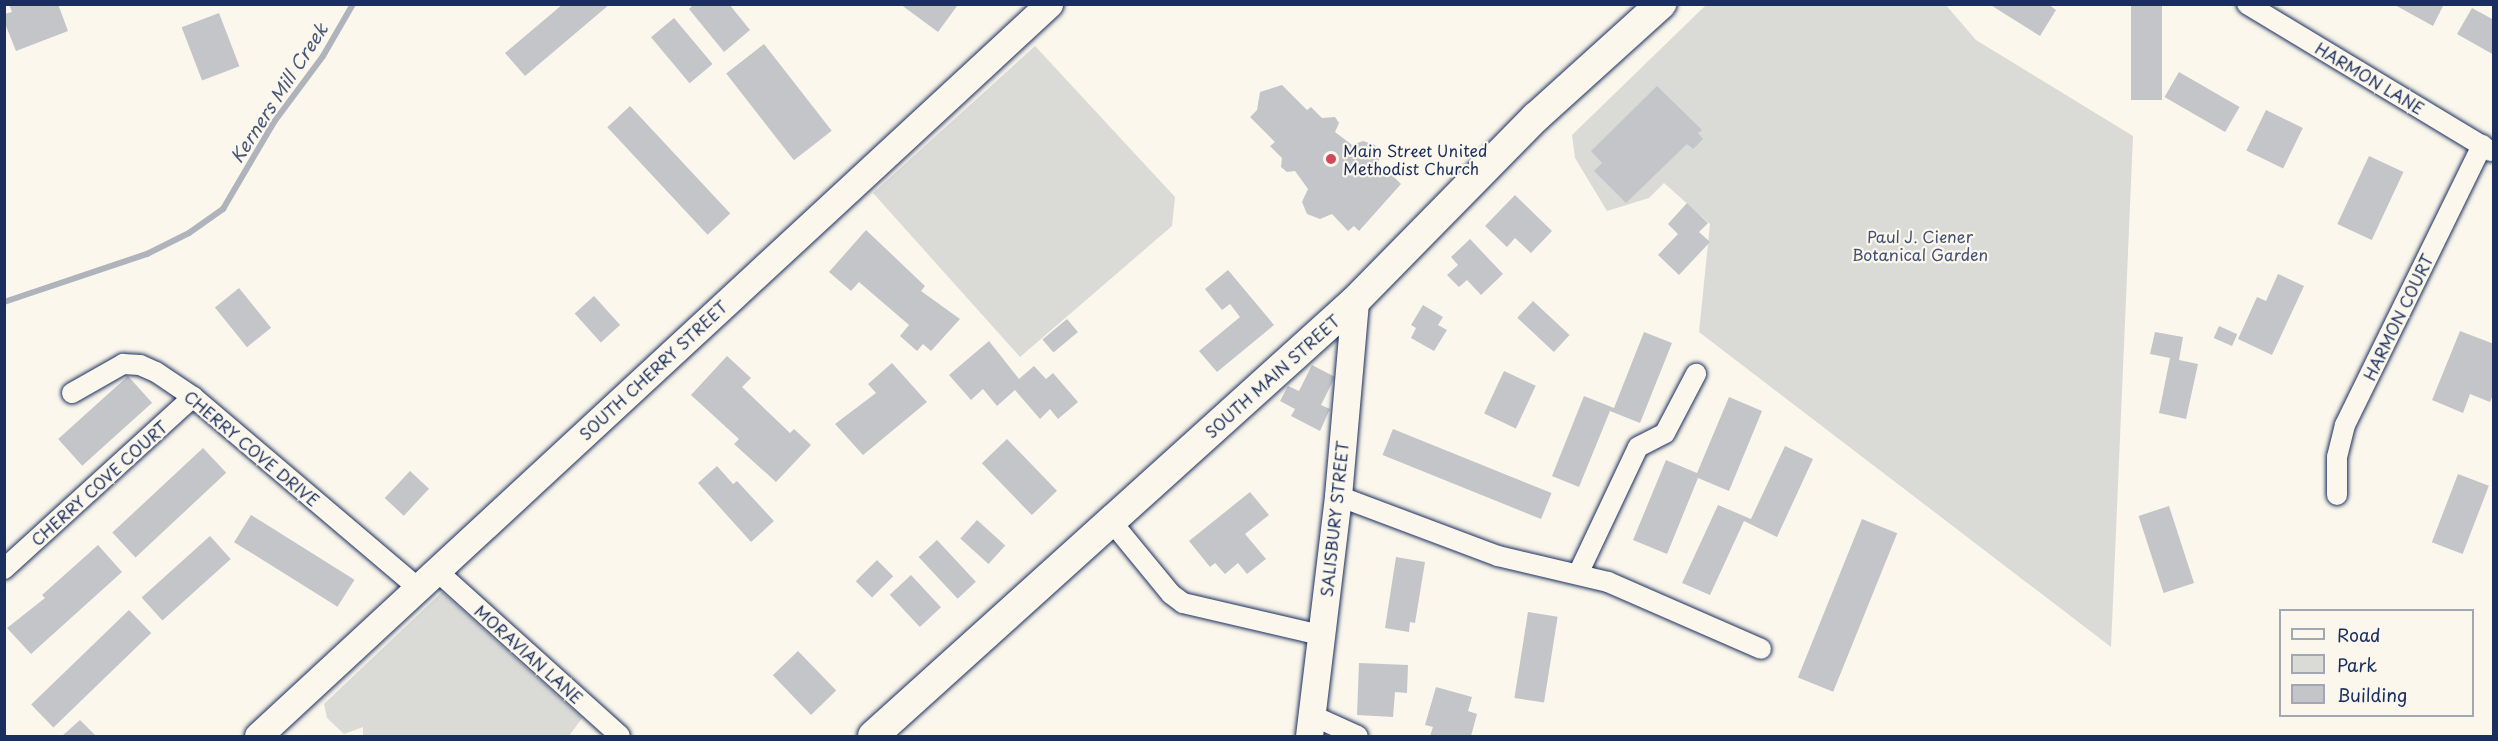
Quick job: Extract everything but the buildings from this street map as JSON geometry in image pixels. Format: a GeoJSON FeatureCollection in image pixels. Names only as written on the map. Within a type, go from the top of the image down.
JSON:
{"type":"FeatureCollection","features":[{"type":"Feature","properties":{"kind":"main road","name":"SOUTH CHERRY STREET"},"geometry":{"type":"LineString","coordinates":[[258,736],[1049,4]]}},
{"type":"Feature","properties":{"kind":"main road","name":"SOUTH MAIN STREET"},"geometry":{"type":"LineString","coordinates":[[873,736],[1355,301],[1536,117],[1651,8]]}},
{"type":"Feature","properties":{"kind":"main road","name":"SALISBURY STREET"},"geometry":{"type":"LineString","coordinates":[[1310,726],[1338,496],[1355,301]]}},
{"type":"Feature","properties":{"kind":"street","name":"HARMON LANE"},"geometry":{"type":"LineString","coordinates":[[2247,4],[2488,149]]}},
{"type":"Feature","properties":{"kind":"street","name":"HARMON COURT"},"geometry":{"type":"LineString","coordinates":[[2337,495],[2337,457],[2345,425],[2488,149]]}},
{"type":"Feature","properties":{"kind":"street","name":"CHERRY COVE DRIVE"},"geometry":{"type":"LineString","coordinates":[[72,393],[106,371],[131,363],[156,372],[193,397],[428,579]]}},
{"type":"Feature","properties":{"kind":"street"},"geometry":{"type":"LineString","coordinates":[[1578,574],[1638,447],[1665,433],[1696,374]]}},
{"type":"Feature","properties":{"kind":"street","name":"CHERRY COVE COURT"},"geometry":{"type":"LineString","coordinates":[[4,569],[193,397]]}},
{"type":"Feature","properties":{"kind":"street"},"geometry":{"type":"LineString","coordinates":[[1338,496],[1479,549],[1608,582],[1761,649]]}},
{"type":"Feature","properties":{"kind":"street"},"geometry":{"type":"LineString","coordinates":[[1111,521],[1171,594],[1183,603],[1321,635]]}},
{"type":"Feature","properties":{"kind":"street","name":"MORAVIAN LANE"},"geometry":{"type":"LineString","coordinates":[[428,579],[620,736]]}},
{"type":"Feature","properties":{"kind":"street"},"geometry":{"type":"LineString","coordinates":[[1310,726],[1358,736]]}},
{"type":"Feature","properties":{"kind":"green space","name":"Paul J. Ciener Botanical Garden"},"geometry":{"type":"Polygon","coordinates":[[[1945,4],[1976,40],[2133,136],[2111,647],[1699,332],[1710,224],[1664,183],[1649,198],[1607,211],[1575,158],[1572,135],[1706,5],[1945,4]]]}},
{"type":"Feature","properties":{"kind":"green space"},"geometry":{"type":"Polygon","coordinates":[[[1035,46],[1175,197],[1172,226],[1020,357],[873,193],[1035,46]]]}},
{"type":"Feature","properties":{"kind":"green space"},"geometry":{"type":"Polygon","coordinates":[[[442,592],[582,718],[569,736],[363,736],[363,727],[344,734],[327,718],[324,704],[442,592]]]}},
{"type":"Feature","properties":{"kind":"waterway","name":"Kerners Mill Creek"},"geometry":{"type":"LineString","coordinates":[[4,302],[147,254],[189,233],[223,209],[274,122],[323,56],[353,4]]}},
{"type":"Feature","properties":{"kind":"place","name":"Main Street United Methodist Church"},"geometry":{"type":"Point","coordinates":[1331,159]}}]}
